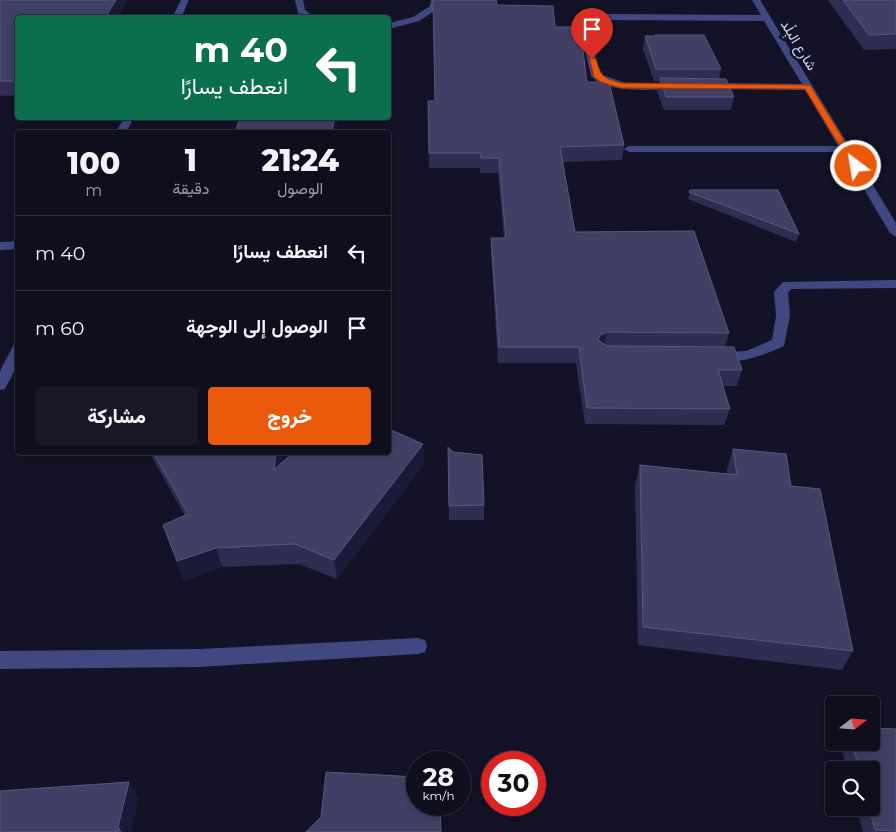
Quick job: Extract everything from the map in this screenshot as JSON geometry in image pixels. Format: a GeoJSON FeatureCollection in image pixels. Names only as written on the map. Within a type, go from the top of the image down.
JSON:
{"type":"FeatureCollection","features":[{"type":"Feature","properties":{"kind":"street"},"geometry":{"type":"LineString","coordinates":[[178,15],[185,0]]}},
{"type":"Feature","properties":{"kind":"street"},"geometry":{"type":"LineString","coordinates":[[299,0],[301,11],[307,15]]}},
{"type":"Feature","properties":{"kind":"street"},"geometry":{"type":"LineString","coordinates":[[391,25],[416,19],[434,7],[435,0]]}},
{"type":"Feature","properties":{"kind":"street","name":"شارع البِلْد"},"geometry":{"type":"LineString","coordinates":[[756,0],[896,233]]}},
{"type":"Feature","properties":{"kind":"street"},"geometry":{"type":"LineString","coordinates":[[766,18],[605,17],[591,20],[583,25],[596,76],[604,81],[621,86],[808,87]]}},
{"type":"Feature","properties":{"kind":"street"},"geometry":{"type":"LineString","coordinates":[[629,149],[846,149]]}},
{"type":"Feature","properties":{"kind":"street"},"geometry":{"type":"LineString","coordinates":[[0,246],[15,245]]}},
{"type":"Feature","properties":{"kind":"street"},"geometry":{"type":"LineString","coordinates":[[700,356],[748,356],[779,343],[783,316],[781,292],[788,285],[896,284]]}},
{"type":"Feature","properties":{"kind":"street"},"geometry":{"type":"LineString","coordinates":[[0,385],[15,355]]}},
{"type":"Feature","properties":{"kind":"street"},"geometry":{"type":"LineString","coordinates":[[0,660],[199,658],[418,646]]}},
{"type":"Feature","properties":{"kind":"building"},"geometry":{"type":"Polygon","coordinates":[[[0,0],[116,0],[107,15],[15,15],[15,81],[0,81],[0,0]]]}},
{"type":"Feature","properties":{"kind":"building"},"geometry":{"type":"Polygon","coordinates":[[[434,0],[496,0],[497,5],[553,6],[555,27],[580,27],[587,82],[609,82],[624,145],[560,147],[575,232],[694,231],[729,333],[607,332],[600,335],[598,340],[607,346],[734,347],[742,370],[718,370],[730,409],[587,408],[579,347],[499,347],[491,238],[506,238],[499,158],[481,158],[480,153],[429,153],[428,101],[435,101],[434,0]]]}},
{"type":"Feature","properties":{"kind":"building"},"geometry":{"type":"Polygon","coordinates":[[[843,0],[896,0],[896,34],[869,35],[843,0]]]}},
{"type":"Feature","properties":{"kind":"building"},"geometry":{"type":"Polygon","coordinates":[[[704,35],[721,69],[656,69],[645,36],[704,35]]]}},
{"type":"Feature","properties":{"kind":"building"},"geometry":{"type":"Polygon","coordinates":[[[660,78],[726,79],[734,97],[666,97],[660,78]]]}},
{"type":"Feature","properties":{"kind":"building"},"geometry":{"type":"Polygon","coordinates":[[[239,120],[334,120],[332,130],[236,130],[239,120]]]}},
{"type":"Feature","properties":{"kind":"building"},"geometry":{"type":"Polygon","coordinates":[[[690,190],[778,190],[799,234],[689,192],[690,190]]]}},
{"type":"Feature","properties":{"kind":"building"},"geometry":{"type":"Polygon","coordinates":[[[391,430],[423,444],[334,560],[295,544],[216,548],[177,561],[163,525],[188,514],[155,455],[276,455],[274,470],[290,455],[391,455],[391,430]]]}},
{"type":"Feature","properties":{"kind":"building"},"geometry":{"type":"Polygon","coordinates":[[[448,447],[453,452],[482,455],[484,505],[449,506],[448,447]]]}},
{"type":"Feature","properties":{"kind":"building"},"geometry":{"type":"Polygon","coordinates":[[[733,449],[786,454],[791,486],[820,489],[853,651],[643,627],[640,465],[737,475],[733,449]]]}},
{"type":"Feature","properties":{"kind":"building"},"geometry":{"type":"Polygon","coordinates":[[[880,728],[896,729],[896,831],[875,830],[871,816],[880,816],[880,761],[857,761],[854,751],[880,751],[880,728]]]}},
{"type":"Feature","properties":{"kind":"building"},"geometry":{"type":"Polygon","coordinates":[[[326,772],[406,776],[406,816],[440,816],[441,832],[306,832],[321,817],[326,772]]]}},
{"type":"Feature","properties":{"kind":"building"},"geometry":{"type":"Polygon","coordinates":[[[129,782],[118,827],[121,832],[0,832],[0,791],[129,782]]]}},
{"type":"Feature","properties":{"kind":"route"},"geometry":{"type":"LineString","coordinates":[[592,59],[596,76],[604,81],[621,86],[808,87],[856,166]]}}]}
